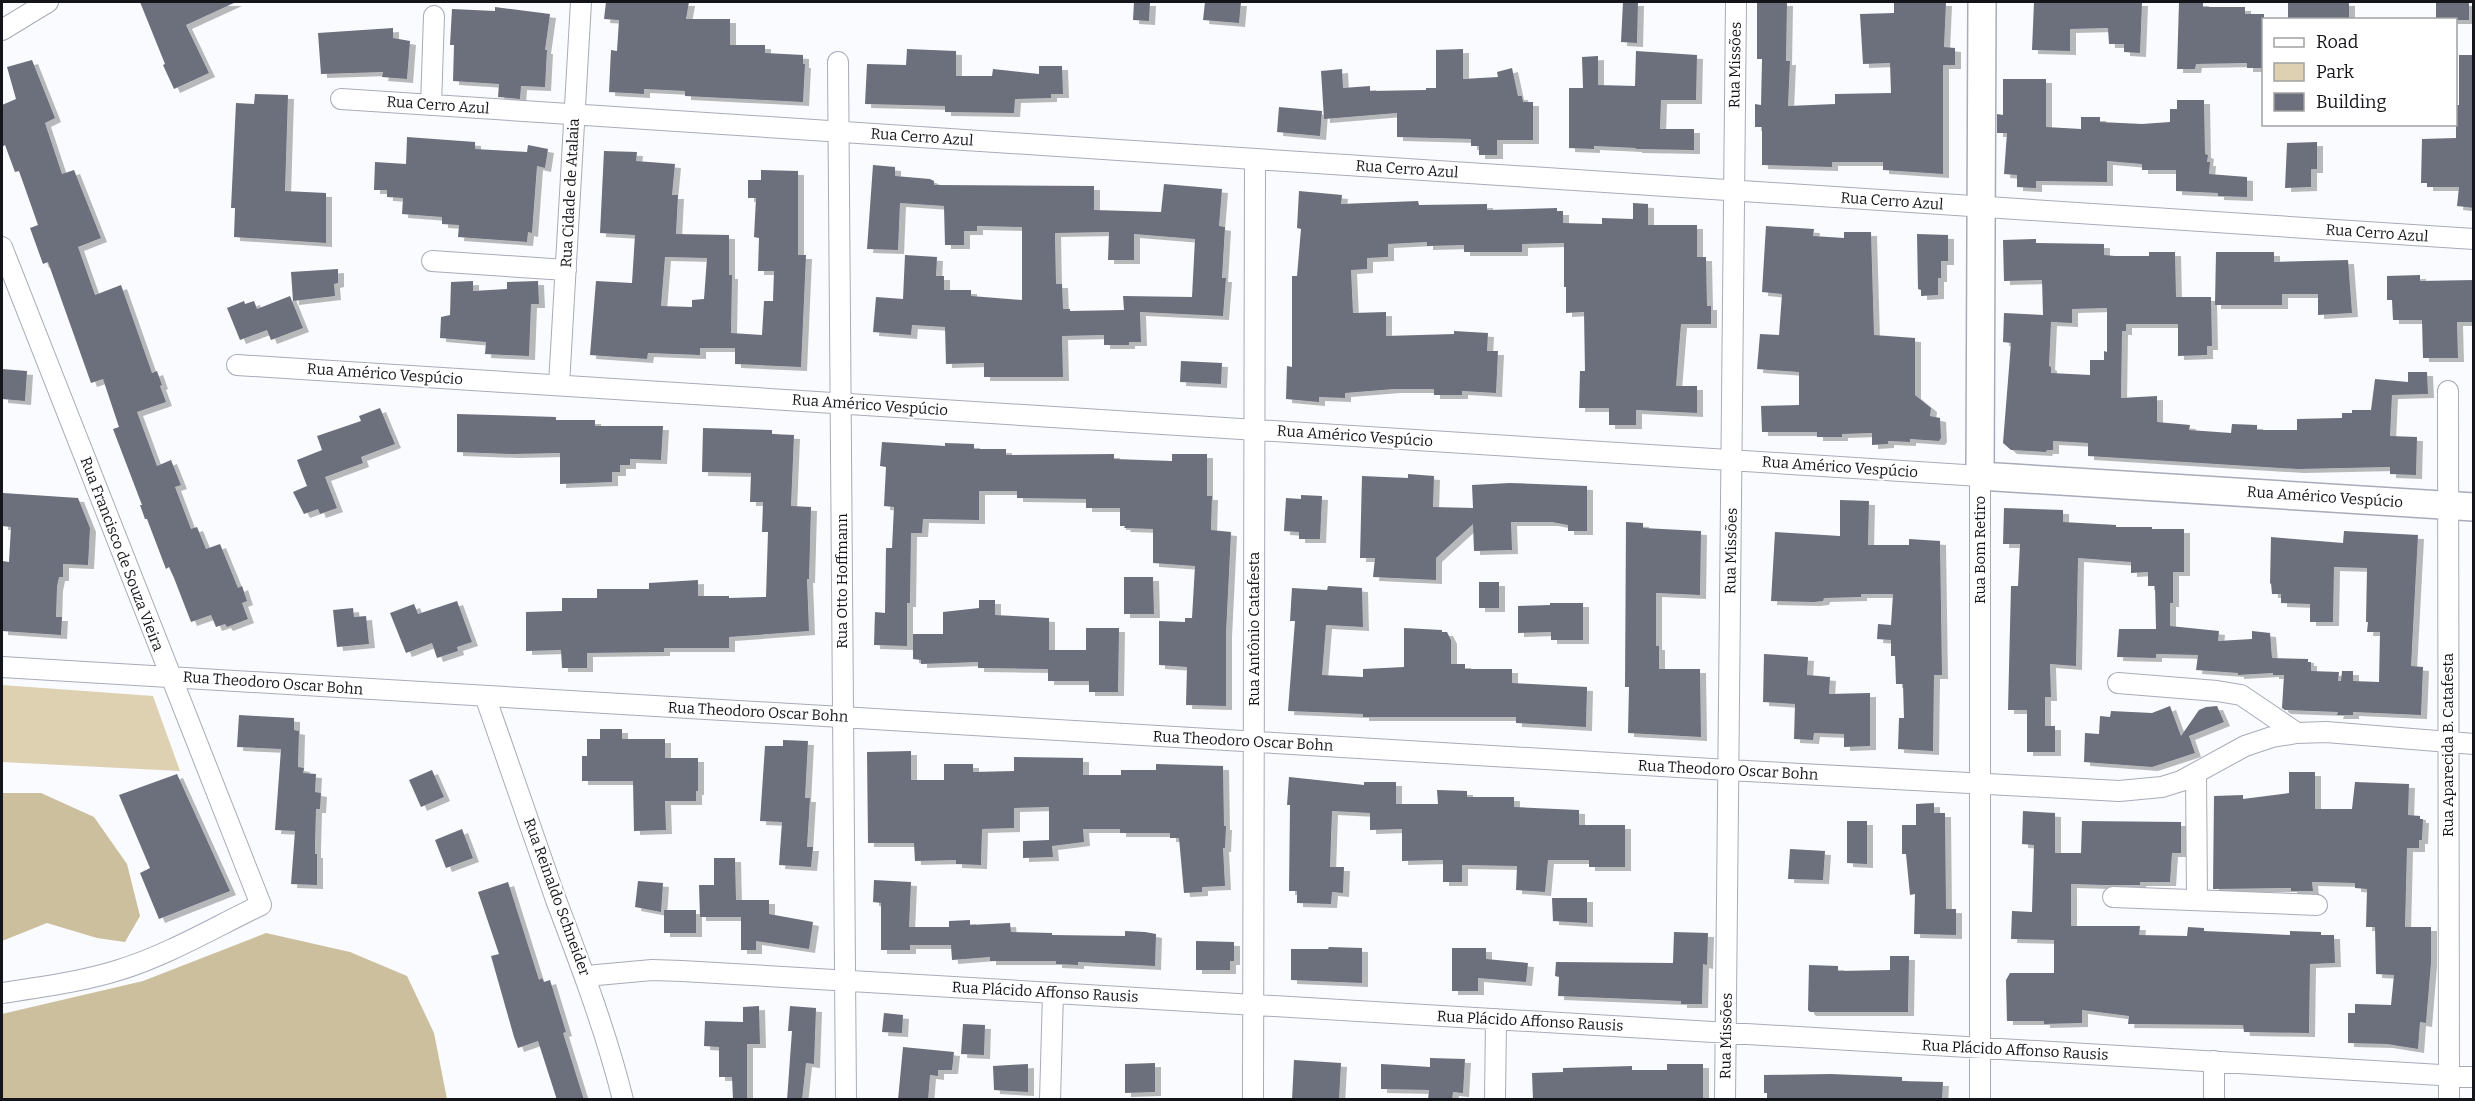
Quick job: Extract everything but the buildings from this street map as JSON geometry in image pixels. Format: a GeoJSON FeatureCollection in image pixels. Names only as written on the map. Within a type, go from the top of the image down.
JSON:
{"type":"FeatureCollection","features":[{"type":"Feature","properties":{"kind":"street"},"geometry":{"type":"LineString","coordinates":[[2,30],[48,2]]}},
{"type":"Feature","properties":{"kind":"street","name":"Rua Cidade de Atalaia"},"geometry":{"type":"LineString","coordinates":[[559,385],[581,2]]}},
{"type":"Feature","properties":{"kind":"street","name":"Rua Missões"},"geometry":{"type":"LineString","coordinates":[[1725,1100],[1736,2]]}},
{"type":"Feature","properties":{"kind":"street","name":"Rua Bom Retiro"},"geometry":{"type":"LineString","coordinates":[[1980,1100],[1982,2]]}},
{"type":"Feature","properties":{"kind":"street"},"geometry":{"type":"LineString","coordinates":[[431,105],[434,16]]}},
{"type":"Feature","properties":{"kind":"street","name":"Rua Otto Hoffmann"},"geometry":{"type":"LineString","coordinates":[[838,62],[846,1100]]}},
{"type":"Feature","properties":{"kind":"street","name":"Rua Cerro Azul"},"geometry":{"type":"LineString","coordinates":[[341,99],[2474,239]]}},
{"type":"Feature","properties":{"kind":"street","name":"Rua Antônio Catafesta"},"geometry":{"type":"LineString","coordinates":[[1253,1100],[1255,159]]}},
{"type":"Feature","properties":{"kind":"street","name":"Rua Francisco de Souza Vieira"},"geometry":{"type":"LineString","coordinates":[[2,247],[261,905],[155,956],[121,969],[87,979],[2,993]]}},
{"type":"Feature","properties":{"kind":"street"},"geometry":{"type":"LineString","coordinates":[[432,261],[566,270]]}},
{"type":"Feature","properties":{"kind":"street","name":"Rua Américo Vespúcio"},"geometry":{"type":"LineString","coordinates":[[237,365],[2461,506]]}},
{"type":"Feature","properties":{"kind":"street","name":"Rua Aparecida B. Catafesta"},"geometry":{"type":"LineString","coordinates":[[2448,391],[2461,506],[2448,742],[2449,1100]]}},
{"type":"Feature","properties":{"kind":"street","name":"Rua Theodoro Oscar Bohn"},"geometry":{"type":"LineString","coordinates":[[2,667],[1728,770],[2141,790],[2181,781],[2244,746],[2272,737],[2297,733],[2326,732],[2474,744]]}},
{"type":"Feature","properties":{"kind":"street"},"geometry":{"type":"LineString","coordinates":[[2118,683],[2241,695],[2297,733]]}},
{"type":"Feature","properties":{"kind":"street","name":"Rua Reinaldo Schneider"},"geometry":{"type":"LineString","coordinates":[[485,696],[557,901],[586,976],[615,1065],[623,1100]]}},
{"type":"Feature","properties":{"kind":"street"},"geometry":{"type":"LineString","coordinates":[[2196,773],[2197,900]]}},
{"type":"Feature","properties":{"kind":"street"},"geometry":{"type":"LineString","coordinates":[[2114,897],[2317,905]]}},
{"type":"Feature","properties":{"kind":"street","name":"Rua Plácido Affonso Rausis"},"geometry":{"type":"LineString","coordinates":[[586,976],[652,970],[845,980],[2474,1077]]}},
{"type":"Feature","properties":{"kind":"street"},"geometry":{"type":"LineString","coordinates":[[1050,1100],[1053,993]]}},
{"type":"Feature","properties":{"kind":"street"},"geometry":{"type":"LineString","coordinates":[[1495,1100],[1496,1019]]}},
{"type":"Feature","properties":{"kind":"street"},"geometry":{"type":"LineString","coordinates":[[2214,1061],[2214,1100]]}},
{"type":"Feature","properties":{"kind":"green space"},"geometry":{"type":"Polygon","coordinates":[[[2,685],[153,696],[180,771],[2,762],[2,685]]]}},
{"type":"Feature","properties":{"kind":"shaded area"},"geometry":{"type":"Polygon","coordinates":[[[2,793],[41,793],[94,817],[127,864],[140,916],[125,942],[97,938],[47,923],[2,941],[2,793]]]}},
{"type":"Feature","properties":{"kind":"shaded area"},"geometry":{"type":"Polygon","coordinates":[[[266,933],[350,952],[407,976],[434,1033],[447,1099],[2,1099],[2,1014],[143,981],[266,933]]]}}]}
